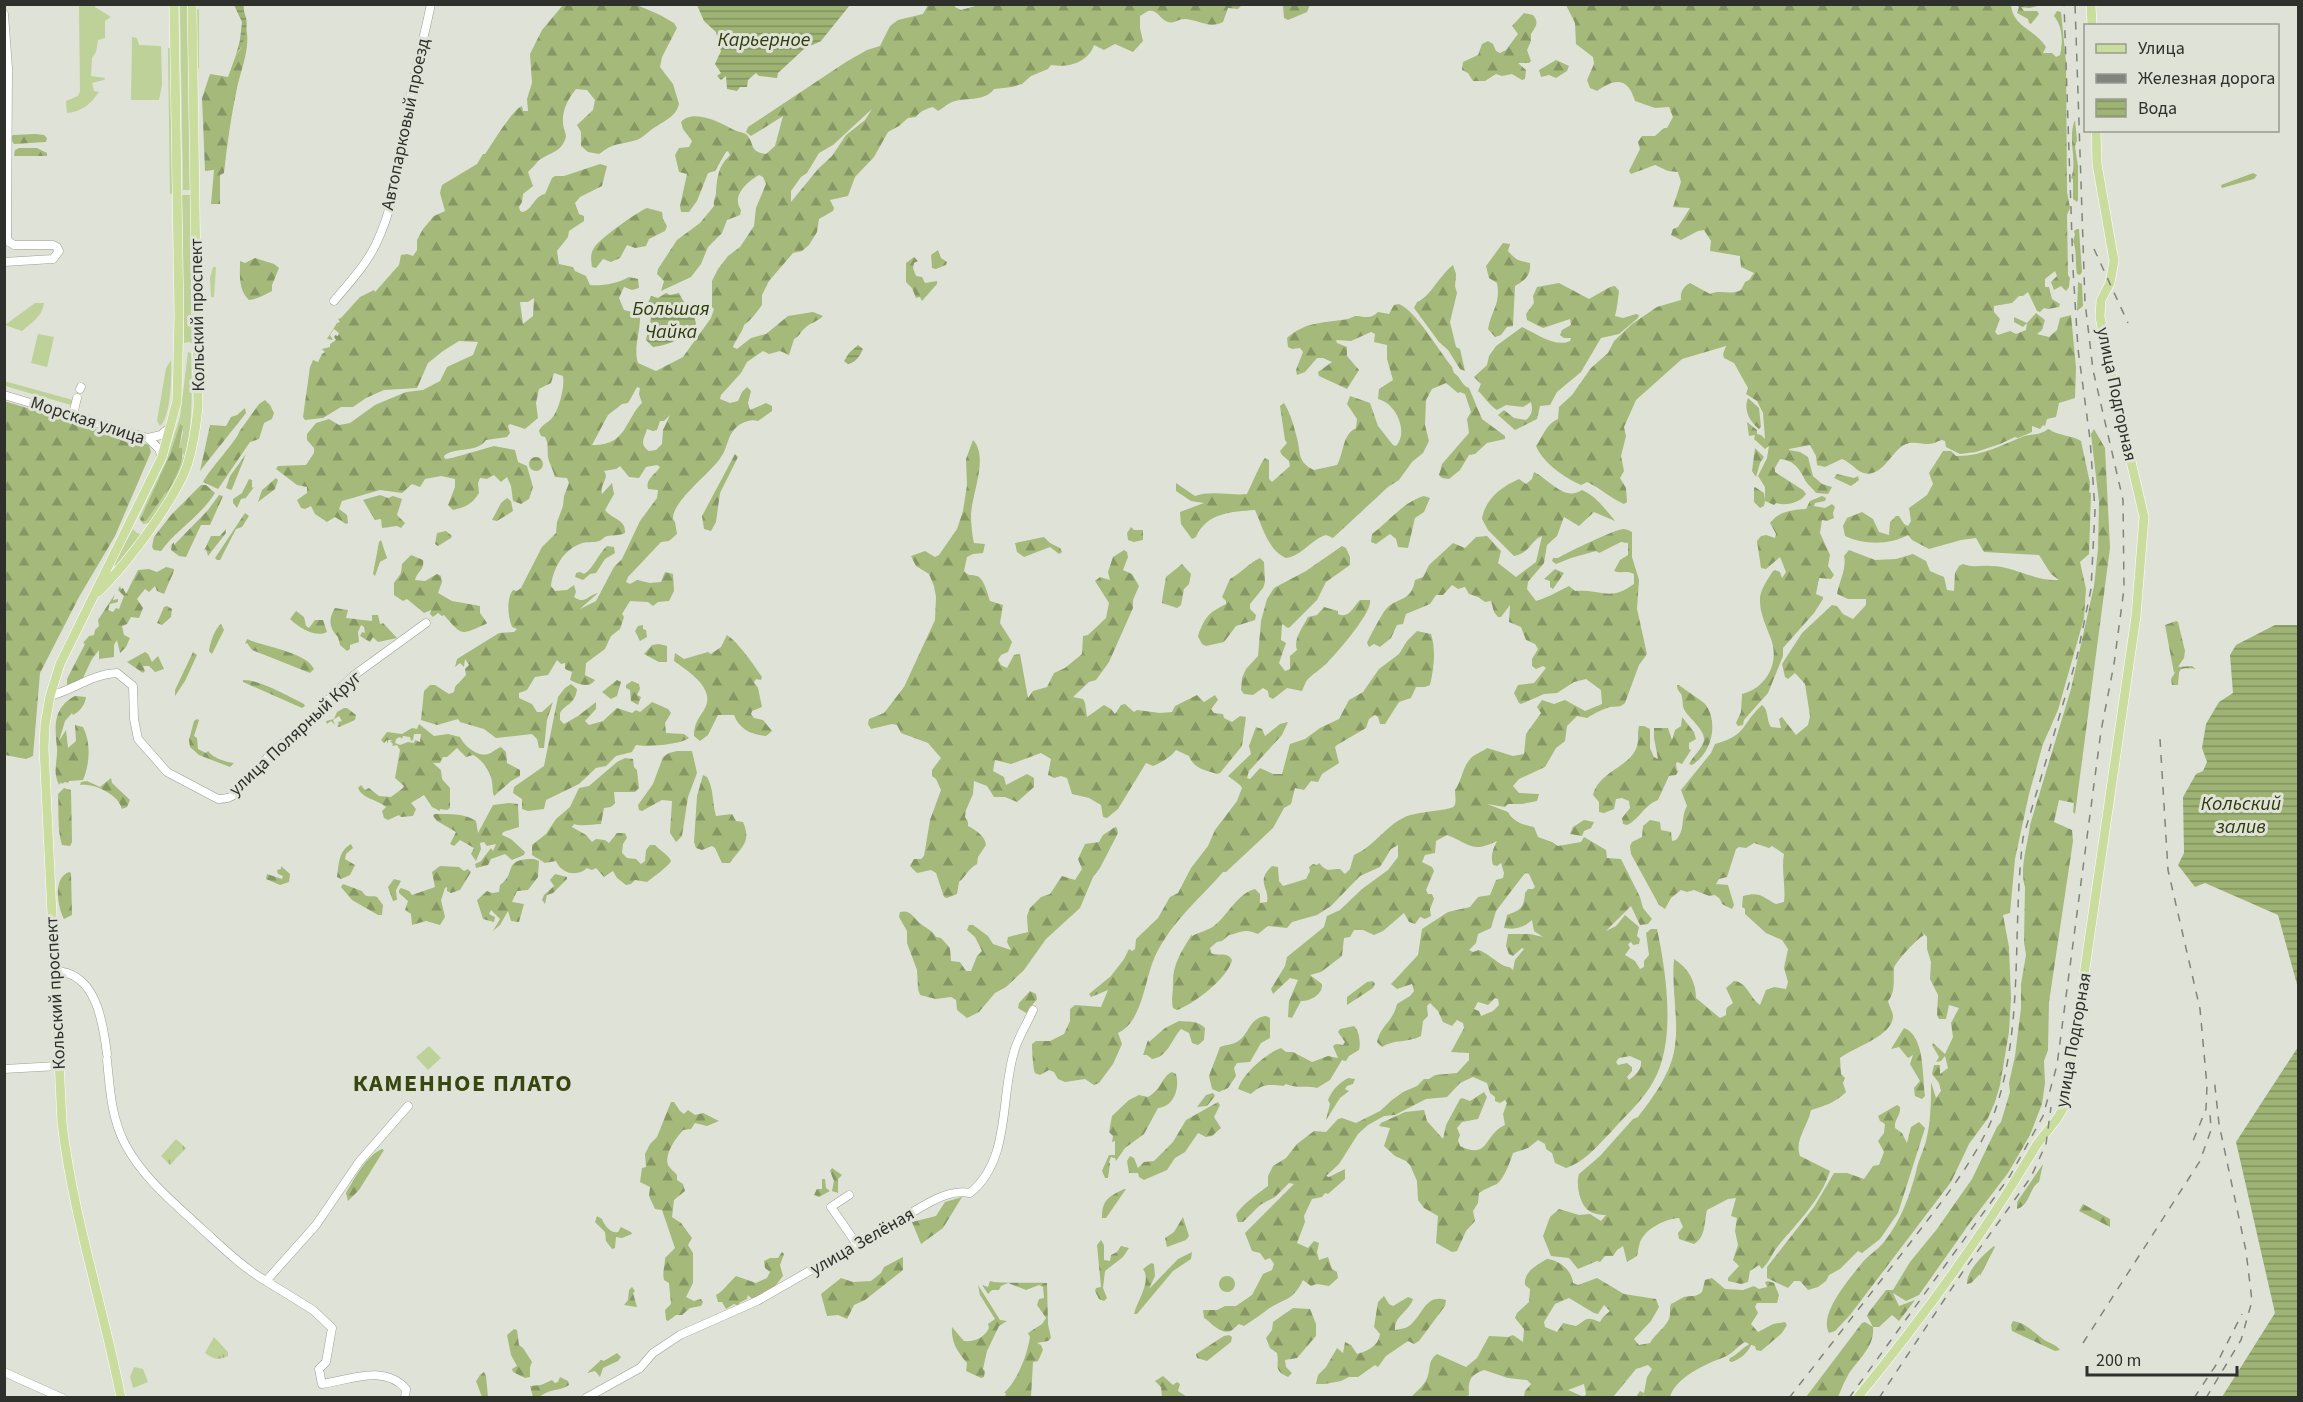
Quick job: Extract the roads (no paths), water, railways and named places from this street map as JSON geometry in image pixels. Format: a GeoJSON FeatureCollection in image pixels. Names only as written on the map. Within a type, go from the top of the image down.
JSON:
{"type":"FeatureCollection","features":[{"type":"Feature","properties":{"kind":"main road","name":"Кольский проспект"},"geometry":{"type":"LineString","coordinates":[[121,1397],[73,1196],[63,1135],[44,748],[50,696],[60,664],[162,458],[177,401],[179,354],[174,4]]}},
{"type":"Feature","properties":{"kind":"main road","name":"Кольский проспект"},"geometry":{"type":"LineString","coordinates":[[96,594],[153,525],[177,488],[192,450],[198,407],[198,356],[192,4]]}},
{"type":"Feature","properties":{"kind":"main road"},"geometry":{"type":"LineString","coordinates":[[2091,4],[2092,24]]}},
{"type":"Feature","properties":{"kind":"main road","name":"улица Подгорная"},"geometry":{"type":"LineString","coordinates":[[1857,1398],[1988,1226],[2041,1139],[2064,1109],[2126,691],[2136,616],[2144,517],[2100,317],[2101,300],[2109,283],[2114,261],[2097,164],[2096,132]]}},
{"type":"Feature","properties":{"kind":"main road"},"geometry":{"type":"LineString","coordinates":[[179,354],[186,348],[190,348],[198,356]]}},
{"type":"Feature","properties":{"kind":"main road"},"geometry":{"type":"LineString","coordinates":[[138,506],[134,518],[136,527],[144,529],[153,525]]}},
{"type":"Feature","properties":{"kind":"street","name":"Автопарковый проезд"},"geometry":{"type":"LineString","coordinates":[[334,301],[361,269],[375,246],[385,221],[398,172],[418,56],[431,4]]}},
{"type":"Feature","properties":{"kind":"street"},"geometry":{"type":"LineString","coordinates":[[4,14],[7,32],[5,77],[8,146],[7,238],[14,244],[48,244],[57,247],[59,251],[53,260],[4,262]]}},
{"type":"Feature","properties":{"kind":"street","name":"Морская улица"},"geometry":{"type":"LineString","coordinates":[[4,394],[148,438],[159,449],[162,458]]}},
{"type":"Feature","properties":{"kind":"street"},"geometry":{"type":"LineString","coordinates":[[73,414],[78,398]]}},
{"type":"Feature","properties":{"kind":"street"},"geometry":{"type":"LineString","coordinates":[[148,438],[161,435],[172,424]]}},
{"type":"Feature","properties":{"kind":"street","name":"улица Полярный Круг"},"geometry":{"type":"LineString","coordinates":[[50,696],[66,692],[102,674],[117,673],[133,686],[134,719],[138,739],[158,764],[176,779],[218,799],[224,798],[234,796],[265,760],[302,730],[322,710],[323,705],[353,676],[426,623]]}},
{"type":"Feature","properties":{"kind":"street"},"geometry":{"type":"LineString","coordinates":[[55,971],[74,976],[87,988],[96,1002],[101,1016],[107,1057],[110,1103],[124,1144],[137,1164],[158,1188],[253,1273],[313,1310],[332,1328],[326,1362],[319,1368],[322,1384],[373,1374],[380,1375],[399,1380],[406,1389],[405,1398]]}},
{"type":"Feature","properties":{"kind":"street","name":"улица Зелёная"},"geometry":{"type":"LineString","coordinates":[[586,1398],[640,1368],[652,1353],[680,1335],[757,1301],[855,1243],[943,1195],[962,1191],[970,1193],[983,1183],[992,1167],[1003,1119],[1014,1051],[1033,1010]]}},
{"type":"Feature","properties":{"kind":"street"},"geometry":{"type":"LineString","coordinates":[[4,1069],[58,1066]]}},
{"type":"Feature","properties":{"kind":"street"},"geometry":{"type":"LineString","coordinates":[[266,1281],[316,1225],[359,1161],[408,1106]]}},
{"type":"Feature","properties":{"kind":"street"},"geometry":{"type":"LineString","coordinates":[[849,1195],[831,1207],[855,1243]]}},
{"type":"Feature","properties":{"kind":"street"},"geometry":{"type":"LineString","coordinates":[[4,1372],[62,1398]]}},
{"type":"Feature","properties":{"kind":"water"},"geometry":{"type":"Polygon","coordinates":[[[234,5],[244,5],[247,22],[241,47],[236,55],[242,22],[234,5]]]}},
{"type":"Feature","properties":{"kind":"water","name":"Карьерное"},"geometry":{"type":"Polygon","coordinates":[[[697,5],[850,5],[821,41],[804,49],[778,73],[777,78],[759,76],[756,73],[748,80],[747,87],[740,87],[737,91],[727,89],[726,76],[721,80],[717,76],[721,73],[715,64],[721,51],[716,32],[704,21],[697,5]]]}},
{"type":"Feature","properties":{"kind":"water","name":"Большая Чайка"},"geometry":{"type":"Polygon","coordinates":[[[666,293],[670,295],[679,293],[696,324],[677,340],[653,347],[646,340],[651,318],[648,303],[651,296],[658,298],[666,293]]]}},
{"type":"Feature","properties":{"kind":"water"},"geometry":{"type":"Polygon","coordinates":[[[858,345],[863,349],[862,352],[855,361],[848,364],[844,361],[858,345]]]}},
{"type":"Feature","properties":{"kind":"water","name":"Кольский залив"},"geometry":{"type":"Polygon","coordinates":[[[2275,625],[2297,625],[2298,628],[2298,988],[2278,915],[2205,883],[2195,887],[2178,865],[2184,853],[2183,797],[2196,774],[2203,771],[2207,762],[2202,748],[2206,724],[2219,702],[2233,693],[2230,655],[2236,645],[2275,625]]]}},
{"type":"Feature","properties":{"kind":"water"},"geometry":{"type":"Polygon","coordinates":[[[2298,1047],[2298,1397],[2222,1397],[2275,1313],[2236,1142],[2298,1047]]]}},
{"type":"Feature","properties":{"kind":"railway"},"geometry":{"type":"LineString","coordinates":[[1789,1398],[1907,1247],[1970,1161],[1990,1123],[2005,1072],[2014,1006],[2023,838],[2077,657],[2091,589],[2095,510],[2090,439],[2078,349],[2073,269],[2064,4]]}},
{"type":"Feature","properties":{"kind":"railway"},"geometry":{"type":"LineString","coordinates":[[1849,1398],[2010,1176],[2043,1116],[2057,1065],[2101,731],[2114,664],[2124,589],[2123,500],[2093,370],[2085,302],[2075,4]]}},
{"type":"Feature","properties":{"kind":"railway"},"geometry":{"type":"LineString","coordinates":[[2094,249],[2128,323]]}},
{"type":"Feature","properties":{"kind":"railway"},"geometry":{"type":"LineString","coordinates":[[2160,739],[2168,870],[2200,1009],[2207,1086],[2206,1109],[2191,1146]]}},
{"type":"Feature","properties":{"kind":"railway"},"geometry":{"type":"LineString","coordinates":[[2206,1398],[2241,1340],[2252,1301],[2246,1251],[2219,1124],[2214,1077]]}},
{"type":"Feature","properties":{"kind":"railway"},"geometry":{"type":"LineString","coordinates":[[1879,1398],[1962,1273],[2031,1177],[2046,1144],[2051,1107]]}},
{"type":"Feature","properties":{"kind":"railway"},"geometry":{"type":"LineString","coordinates":[[2083,1343],[2200,1161],[2211,1130],[2210,1113]]}},
{"type":"Feature","properties":{"kind":"railway"},"geometry":{"type":"LineString","coordinates":[[2194,1398],[2216,1365],[2242,1314]]}},
{"type":"Feature","properties":{"kind":"district","name":"КАМЕННОЕ ПЛАТО"},"geometry":{"type":"Point","coordinates":[463,1083]}}]}
